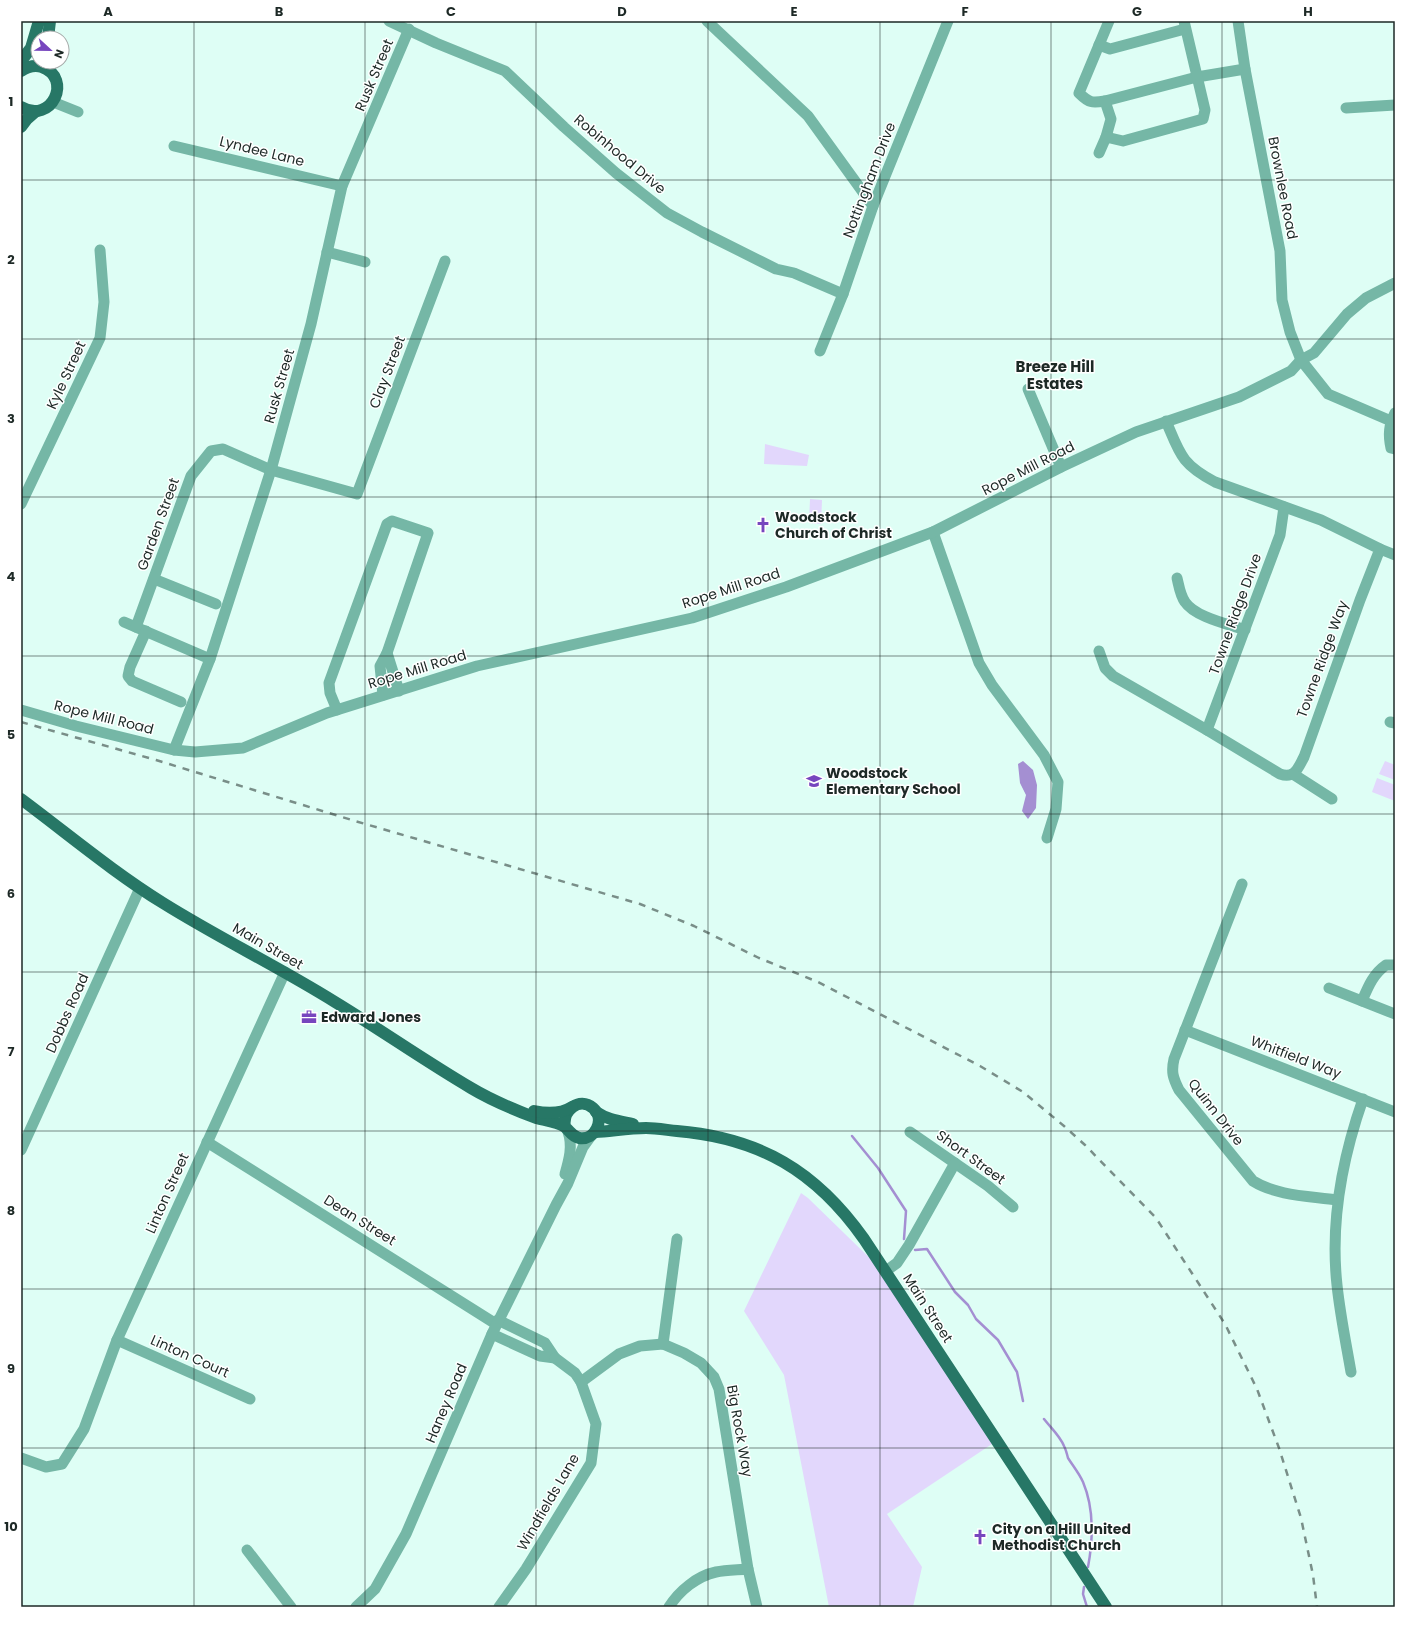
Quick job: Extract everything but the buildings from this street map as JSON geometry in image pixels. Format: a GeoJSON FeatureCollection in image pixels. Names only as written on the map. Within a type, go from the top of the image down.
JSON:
{"type":"FeatureCollection","features":[{"type":"Feature","properties":{"kind":"main road"},"geometry":{"type":"LineString","coordinates":[[22,67],[31,48],[39,21]]}},
{"type":"Feature","properties":{"kind":"main road"},"geometry":{"type":"LineString","coordinates":[[22,67],[40,67],[53,75]]}},
{"type":"Feature","properties":{"kind":"main road"},"geometry":{"type":"LineString","coordinates":[[21,107],[28,111],[35,112],[42,110],[53,102],[57,88],[52,70]]}},
{"type":"Feature","properties":{"kind":"main road"},"geometry":{"type":"LineString","coordinates":[[21,127],[35,112]]}},
{"type":"Feature","properties":{"kind":"main road","name":"Main Street"},"geometry":{"type":"LineString","coordinates":[[21,799],[140,888],[164,904],[285,972],[480,1094],[536,1118],[567,1129],[578,1138],[584,1138],[593,1134],[647,1128]]}},
{"type":"Feature","properties":{"kind":"main road","name":"Main Street"},"geometry":{"type":"LineString","coordinates":[[513,1107],[537,1112],[558,1113],[566,1111],[579,1104],[586,1104],[604,1117],[615,1121],[647,1128],[721,1137],[750,1146],[787,1164],[817,1185],[841,1208],[886,1271],[1106,1607]]}},
{"type":"Feature","properties":{"kind":"main road"},"geometry":{"type":"LineString","coordinates":[[567,1129],[566,1115],[568,1110],[573,1106]]}},
{"type":"Feature","properties":{"kind":"main road"},"geometry":{"type":"LineString","coordinates":[[593,1134],[599,1122],[596,1112]]}},
{"type":"Feature","properties":{"kind":"street","name":"Robinhood Drive"},"geometry":{"type":"LineString","coordinates":[[389,21],[436,43],[505,71],[616,174],[667,213],[776,269],[794,273],[843,294]]}},
{"type":"Feature","properties":{"kind":"street","name":"Nottingham Drive"},"geometry":{"type":"LineString","coordinates":[[820,351],[843,294],[873,206],[948,21]]}},
{"type":"Feature","properties":{"kind":"street"},"geometry":{"type":"LineString","coordinates":[[1109,21],[1079,92],[1086,100],[1093,102],[1105,101],[1198,77],[1245,69]]}},
{"type":"Feature","properties":{"kind":"street","name":"Brownlee Road"},"geometry":{"type":"LineString","coordinates":[[1238,21],[1245,69],[1280,251],[1282,300],[1285,317],[1300,360]]}},
{"type":"Feature","properties":{"kind":"street"},"geometry":{"type":"LineString","coordinates":[[712,23],[808,116],[873,206]]}},
{"type":"Feature","properties":{"kind":"street"},"geometry":{"type":"LineString","coordinates":[[1099,45],[1110,49],[1184,25],[1205,110],[1203,119],[1123,142],[1106,137]]}},
{"type":"Feature","properties":{"kind":"street","name":"Rusk Street"},"geometry":{"type":"LineString","coordinates":[[174,750],[210,659],[271,470],[311,324],[342,186],[410,30]]}},
{"type":"Feature","properties":{"kind":"street"},"geometry":{"type":"LineString","coordinates":[[1099,153],[1112,119],[1105,101]]}},
{"type":"Feature","properties":{"kind":"street"},"geometry":{"type":"LineString","coordinates":[[53,102],[78,112]]}},
{"type":"Feature","properties":{"kind":"street"},"geometry":{"type":"LineString","coordinates":[[1346,108],[1395,105]]}},
{"type":"Feature","properties":{"kind":"street","name":"Lyndee Lane"},"geometry":{"type":"LineString","coordinates":[[174,146],[342,186]]}},
{"type":"Feature","properties":{"kind":"street","name":"Kyle Street"},"geometry":{"type":"LineString","coordinates":[[21,504],[100,338],[104,302],[100,250]]}},
{"type":"Feature","properties":{"kind":"street"},"geometry":{"type":"LineString","coordinates":[[327,252],[365,262]]}},
{"type":"Feature","properties":{"kind":"street","name":"Clay Street"},"geometry":{"type":"LineString","coordinates":[[357,494],[445,261]]}},
{"type":"Feature","properties":{"kind":"street","name":"Rope Mill Road"},"geometry":{"type":"LineString","coordinates":[[21,710],[76,726],[174,750],[195,752],[243,748],[337,710],[477,666],[692,618],[794,584],[933,532],[1061,467],[1136,432],[1166,420],[1239,397],[1292,371],[1300,360],[1314,352],[1347,314],[1366,298],[1395,283]]}},
{"type":"Feature","properties":{"kind":"street"},"geometry":{"type":"LineString","coordinates":[[1300,360],[1328,394],[1393,417],[1388,434],[1391,448],[1395,449]]}},
{"type":"Feature","properties":{"kind":"street"},"geometry":{"type":"LineString","coordinates":[[1028,389],[1061,467]]}},
{"type":"Feature","properties":{"kind":"street"},"geometry":{"type":"LineString","coordinates":[[1166,420],[1177,448],[1184,460],[1193,469],[1215,482],[1320,520],[1395,555]]}},
{"type":"Feature","properties":{"kind":"street","name":"Garden Street"},"geometry":{"type":"LineString","coordinates":[[181,702],[132,681],[128,676],[154,578],[191,476],[211,451],[223,449],[271,470],[357,494]]}},
{"type":"Feature","properties":{"kind":"street","name":"Towne Ridge Drive"},"geometry":{"type":"LineString","coordinates":[[1207,730],[1280,535],[1284,507]]}},
{"type":"Feature","properties":{"kind":"street"},"geometry":{"type":"LineString","coordinates":[[337,710],[330,693],[329,683],[387,524],[392,521],[428,533],[387,653],[380,666],[383,695]]}},
{"type":"Feature","properties":{"kind":"street"},"geometry":{"type":"LineString","coordinates":[[933,532],[979,663],[992,685],[1044,755],[1058,782],[1056,809],[1047,838]]}},
{"type":"Feature","properties":{"kind":"street","name":"Towne Ridge Way"},"geometry":{"type":"LineString","coordinates":[[1293,774],[1304,757],[1360,600],[1380,549]]}},
{"type":"Feature","properties":{"kind":"street"},"geometry":{"type":"LineString","coordinates":[[154,578],[216,604]]}},
{"type":"Feature","properties":{"kind":"street"},"geometry":{"type":"LineString","coordinates":[[1177,578],[1182,597],[1191,609],[1214,620],[1245,630]]}},
{"type":"Feature","properties":{"kind":"street"},"geometry":{"type":"LineString","coordinates":[[124,622],[210,659]]}},
{"type":"Feature","properties":{"kind":"street"},"geometry":{"type":"LineString","coordinates":[[1099,651],[1105,668],[1113,676],[1280,774],[1286,776],[1293,774],[1332,799]]}},
{"type":"Feature","properties":{"kind":"street"},"geometry":{"type":"LineString","coordinates":[[387,653],[398,691]]}},
{"type":"Feature","properties":{"kind":"street","name":"Quinn Drive"},"geometry":{"type":"LineString","coordinates":[[1242,884],[1174,1059],[1171,1069],[1172,1078],[1179,1090],[1252,1181],[1267,1189],[1337,1200]]}},
{"type":"Feature","properties":{"kind":"street","name":"Dobbs Road"},"geometry":{"type":"LineString","coordinates":[[21,1150],[140,888]]}},
{"type":"Feature","properties":{"kind":"street"},"geometry":{"type":"LineString","coordinates":[[1362,1001],[1371,980],[1376,973],[1386,965],[1395,965]]}},
{"type":"Feature","properties":{"kind":"street","name":"Linton Street"},"geometry":{"type":"LineString","coordinates":[[21,1458],[46,1467],[62,1464],[84,1430],[117,1340],[285,972]]}},
{"type":"Feature","properties":{"kind":"street"},"geometry":{"type":"LineString","coordinates":[[1329,988],[1395,1014]]}},
{"type":"Feature","properties":{"kind":"street","name":"Whitfield Way"},"geometry":{"type":"LineString","coordinates":[[1185,1030],[1395,1112]]}},
{"type":"Feature","properties":{"kind":"street"},"geometry":{"type":"LineString","coordinates":[[1351,1372],[1337,1285],[1337,1200],[1352,1132],[1363,1099]]}},
{"type":"Feature","properties":{"kind":"street","name":"Haney Road"},"geometry":{"type":"LineString","coordinates":[[556,1205],[570,1152],[571,1140],[567,1129]]}},
{"type":"Feature","properties":{"kind":"street","name":"Short Street"},"geometry":{"type":"LineString","coordinates":[[910,1132],[988,1186],[1014,1207]]}},
{"type":"Feature","properties":{"kind":"street","name":"Haney Road"},"geometry":{"type":"LineString","coordinates":[[356,1607],[375,1589],[406,1534],[496,1326],[568,1183],[583,1147],[593,1134]]}},
{"type":"Feature","properties":{"kind":"street","name":"Dean Street"},"geometry":{"type":"LineString","coordinates":[[207,1142],[496,1326]]}},
{"type":"Feature","properties":{"kind":"street"},"geometry":{"type":"LineString","coordinates":[[886,1271],[897,1263],[909,1245],[955,1163]]}},
{"type":"Feature","properties":{"kind":"street"},"geometry":{"type":"LineString","coordinates":[[663,1344],[677,1239]]}},
{"type":"Feature","properties":{"kind":"street"},"geometry":{"type":"LineString","coordinates":[[496,1326],[540,1356],[555,1358]]}},
{"type":"Feature","properties":{"kind":"street"},"geometry":{"type":"LineString","coordinates":[[496,1326],[545,1343],[555,1358],[575,1374],[581,1382]]}},
{"type":"Feature","properties":{"kind":"street","name":"Linton Court"},"geometry":{"type":"LineString","coordinates":[[117,1340],[250,1399]]}},
{"type":"Feature","properties":{"kind":"street","name":"Big Rock Way"},"geometry":{"type":"LineString","coordinates":[[581,1382],[619,1354],[640,1346],[663,1344],[684,1353],[701,1363],[714,1377],[719,1389],[748,1569],[757,1607]]}},
{"type":"Feature","properties":{"kind":"street","name":"Windfields Lane"},"geometry":{"type":"LineString","coordinates":[[499,1607],[526,1569],[591,1463],[596,1424],[581,1382]]}},
{"type":"Feature","properties":{"kind":"street"},"geometry":{"type":"LineString","coordinates":[[247,1550],[291,1607]]}},
{"type":"Feature","properties":{"kind":"street"},"geometry":{"type":"LineString","coordinates":[[669,1607],[674,1599],[692,1582],[715,1572],[748,1569]]}},
{"type":"Feature","properties":{"kind":"shaded area"},"geometry":{"type":"Polygon","coordinates":[[[765,444],[809,455],[807,466],[764,464],[765,444]]]}},
{"type":"Feature","properties":{"kind":"shaded area"},"geometry":{"type":"Polygon","coordinates":[[[810,499],[822,500],[821,524],[809,523],[810,499]]]}},
{"type":"Feature","properties":{"kind":"shaded area"},"geometry":{"type":"Polygon","coordinates":[[[1023,761],[1033,770],[1037,785],[1036,808],[1028,819],[1022,811],[1026,795],[1020,783],[1018,764],[1023,761]]]}},
{"type":"Feature","properties":{"kind":"shaded area"},"geometry":{"type":"Polygon","coordinates":[[[1385,761],[1395,765],[1395,780],[1379,774],[1385,761]]]}},
{"type":"Feature","properties":{"kind":"shaded area"},"geometry":{"type":"Polygon","coordinates":[[[1377,778],[1395,785],[1395,801],[1372,792],[1377,778]]]}},
{"type":"Feature","properties":{"kind":"shaded area"},"geometry":{"type":"Polygon","coordinates":[[[801,1193],[882,1270],[995,1442],[887,1514],[922,1567],[913,1607],[829,1607],[784,1375],[744,1311],[801,1193]]]}},
{"type":"Feature","properties":{"kind":"waterway"},"geometry":{"type":"LineString","coordinates":[[852,1136],[878,1168],[906,1211],[904,1239]]}},
{"type":"Feature","properties":{"kind":"waterway"},"geometry":{"type":"LineString","coordinates":[[915,1250],[927,1249],[955,1292],[968,1305],[976,1319],[998,1340],[1017,1372],[1023,1401]]}},
{"type":"Feature","properties":{"kind":"waterway"},"geometry":{"type":"LineString","coordinates":[[1044,1419],[1058,1435],[1066,1450],[1068,1458],[1078,1473],[1087,1492],[1092,1524],[1088,1567]]}},
{"type":"Feature","properties":{"kind":"waterway"},"geometry":{"type":"LineString","coordinates":[[1084,1587],[1083,1594],[1087,1607]]}},
{"type":"Feature","properties":{"kind":"railway"},"geometry":{"type":"LineString","coordinates":[[21,722],[156,760],[355,821],[640,904],[694,926],[759,958],[818,982],[980,1066],[1023,1092],[1085,1145],[1156,1218],[1225,1324],[1257,1389],[1279,1448],[1301,1518],[1313,1575],[1317,1607]]}},
{"type":"Feature","properties":{"kind":"place","name":"Woodstock Church of Christ"},"geometry":{"type":"Point","coordinates":[763,525]}},
{"type":"Feature","properties":{"kind":"place","name":"Woodstock Elementary School"},"geometry":{"type":"Point","coordinates":[814,781]}},
{"type":"Feature","properties":{"kind":"place","name":"Edward Jones"},"geometry":{"type":"Point","coordinates":[309,1017]}},
{"type":"Feature","properties":{"kind":"place","name":"City on a Hill United Methodist Church"},"geometry":{"type":"Point","coordinates":[980,1537]}},
{"type":"Feature","properties":{"kind":"district","name":"Breeze Hill Estates"},"geometry":{"type":"Point","coordinates":[1055,376]}}]}
